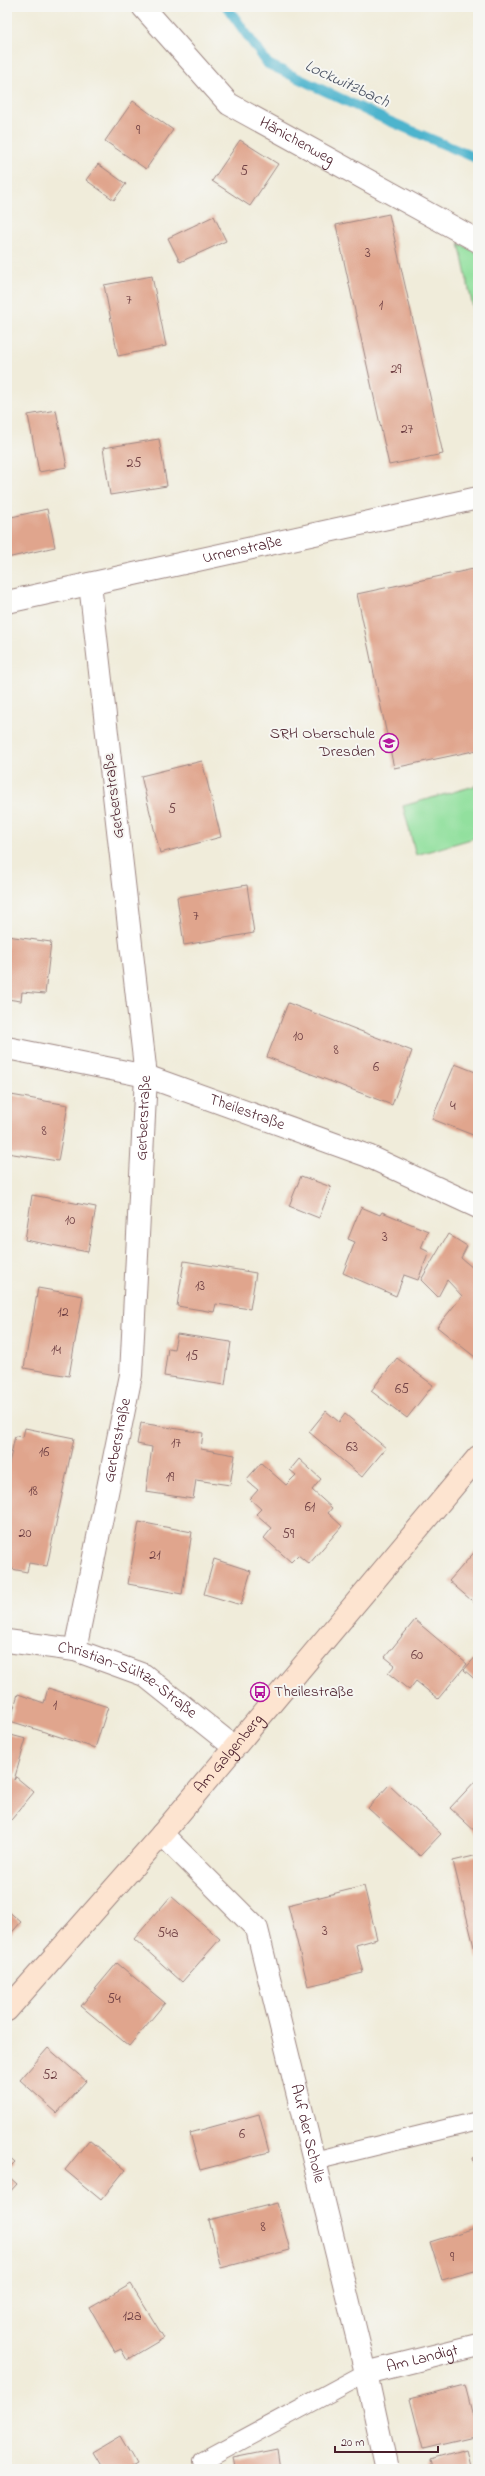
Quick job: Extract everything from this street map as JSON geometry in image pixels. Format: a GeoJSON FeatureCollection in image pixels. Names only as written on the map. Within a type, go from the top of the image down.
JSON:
{"type":"FeatureCollection","features":[{"type":"Feature","properties":{"kind":"main road","name":"Am Galgenberg"},"geometry":{"type":"LineString","coordinates":[[7,2010],[162,1834],[478,1457]]}},
{"type":"Feature","properties":{"kind":"street","name":"Hänichenweg"},"geometry":{"type":"LineString","coordinates":[[143,7],[228,104],[478,241]]}},
{"type":"Feature","properties":{"kind":"street","name":"Urnenstraße"},"geometry":{"type":"LineString","coordinates":[[7,602],[478,498]]}},
{"type":"Feature","properties":{"kind":"street","name":"Gerberstraße"},"geometry":{"type":"LineString","coordinates":[[75,1650],[131,1375],[146,1076],[90,584]]}},
{"type":"Feature","properties":{"kind":"street","name":"Theilestraße"},"geometry":{"type":"LineString","coordinates":[[7,1048],[146,1076],[368,1156],[478,1207]]}},
{"type":"Feature","properties":{"kind":"street","name":"Christian-Sültze-Straße"},"geometry":{"type":"LineString","coordinates":[[7,1641],[75,1650],[144,1675],[234,1747]]}},
{"type":"Feature","properties":{"kind":"street","name":"Auf der Scholle"},"geometry":{"type":"LineString","coordinates":[[162,1834],[257,1929],[366,2373],[387,2469]]}},
{"type":"Feature","properties":{"kind":"street","name":"Am Landigt"},"geometry":{"type":"LineString","coordinates":[[366,2373],[478,2345]]}},
{"type":"Feature","properties":{"kind":"lane"},"geometry":{"type":"LineString","coordinates":[[314,2161],[478,2121]]}},
{"type":"Feature","properties":{"kind":"lane"},"geometry":{"type":"LineString","coordinates":[[203,2461],[366,2373]]}},
{"type":"Feature","properties":{"kind":"green space"},"geometry":{"type":"Polygon","coordinates":[[[459,243],[478,254],[478,331],[459,243]]]}},
{"type":"Feature","properties":{"kind":"green space"},"geometry":{"type":"Polygon","coordinates":[[[478,785],[478,837],[416,855],[403,806],[478,785]]]}},
{"type":"Feature","properties":{"kind":"building"},"geometry":{"type":"Polygon","coordinates":[[[133,101],[173,130],[146,169],[105,141],[133,101]]]}},
{"type":"Feature","properties":{"kind":"building"},"geometry":{"type":"Polygon","coordinates":[[[240,140],[278,164],[250,206],[212,181],[240,140]]]}},
{"type":"Feature","properties":{"kind":"building"},"geometry":{"type":"Polygon","coordinates":[[[98,164],[126,184],[114,200],[86,180],[98,164]]]}},
{"type":"Feature","properties":{"kind":"building"},"geometry":{"type":"Polygon","coordinates":[[[389,214],[443,454],[389,465],[336,225],[389,214]]]}},
{"type":"Feature","properties":{"kind":"building"},"geometry":{"type":"Polygon","coordinates":[[[214,216],[226,241],[180,262],[168,238],[214,216]]]}},
{"type":"Feature","properties":{"kind":"building"},"geometry":{"type":"Polygon","coordinates":[[[152,276],[166,346],[118,356],[104,285],[152,276]]]}},
{"type":"Feature","properties":{"kind":"building"},"geometry":{"type":"Polygon","coordinates":[[[56,410],[67,467],[39,472],[28,415],[56,410]]]}},
{"type":"Feature","properties":{"kind":"building"},"geometry":{"type":"Polygon","coordinates":[[[159,439],[167,486],[110,495],[103,448],[159,439]]]}},
{"type":"Feature","properties":{"kind":"building"},"geometry":{"type":"Polygon","coordinates":[[[47,509],[55,547],[7,558],[7,518],[47,509]]]}},
{"type":"Feature","properties":{"kind":"building"},"geometry":{"type":"Polygon","coordinates":[[[478,568],[478,750],[394,768],[357,594],[478,568]]]}},
{"type":"Feature","properties":{"kind":"building"},"geometry":{"type":"Polygon","coordinates":[[[202,761],[221,837],[160,853],[141,776],[202,761]]]}},
{"type":"Feature","properties":{"kind":"building"},"geometry":{"type":"Polygon","coordinates":[[[247,885],[254,933],[184,945],[177,897],[247,885]]]}},
{"type":"Feature","properties":{"kind":"building"},"geometry":{"type":"Polygon","coordinates":[[[7,936],[51,942],[45,994],[22,992],[21,1001],[7,999],[7,936]]]}},
{"type":"Feature","properties":{"kind":"building"},"geometry":{"type":"Polygon","coordinates":[[[288,1003],[412,1051],[392,1105],[267,1057],[288,1003]]]}},
{"type":"Feature","properties":{"kind":"building"},"geometry":{"type":"Polygon","coordinates":[[[455,1064],[478,1073],[478,1137],[432,1119],[455,1064]]]}},
{"type":"Feature","properties":{"kind":"building"},"geometry":{"type":"Polygon","coordinates":[[[11,1095],[68,1105],[58,1161],[7,1153],[7,1118],[11,1095]]]}},
{"type":"Feature","properties":{"kind":"building"},"geometry":{"type":"Polygon","coordinates":[[[301,1176],[331,1187],[319,1218],[289,1206],[301,1176]]]}},
{"type":"Feature","properties":{"kind":"building"},"geometry":{"type":"Polygon","coordinates":[[[32,1195],[96,1207],[88,1252],[25,1240],[32,1195]]]}},
{"type":"Feature","properties":{"kind":"building"},"geometry":{"type":"Polygon","coordinates":[[[361,1207],[380,1215],[382,1212],[428,1231],[421,1248],[429,1252],[418,1280],[404,1275],[396,1296],[343,1273],[355,1242],[348,1239],[361,1207]]]}},
{"type":"Feature","properties":{"kind":"building"},"geometry":{"type":"Polygon","coordinates":[[[448,1234],[467,1246],[461,1258],[473,1268],[478,1263],[478,1354],[475,1357],[437,1327],[462,1296],[447,1280],[438,1297],[421,1280],[448,1234]]]}},
{"type":"Feature","properties":{"kind":"building"},"geometry":{"type":"Polygon","coordinates":[[[184,1261],[256,1273],[250,1309],[216,1304],[214,1312],[177,1306],[184,1261]]]}},
{"type":"Feature","properties":{"kind":"building"},"geometry":{"type":"Polygon","coordinates":[[[38,1288],[83,1296],[69,1376],[24,1368],[38,1288]]]}},
{"type":"Feature","properties":{"kind":"building"},"geometry":{"type":"Polygon","coordinates":[[[177,1334],[231,1342],[225,1385],[164,1376],[168,1348],[174,1349],[177,1334]]]}},
{"type":"Feature","properties":{"kind":"building"},"geometry":{"type":"Polygon","coordinates":[[[397,1358],[433,1385],[407,1418],[371,1391],[397,1358]]]}},
{"type":"Feature","properties":{"kind":"building"},"geometry":{"type":"Polygon","coordinates":[[[326,1411],[339,1422],[345,1414],[386,1448],[362,1477],[309,1432],[326,1411]]]}},
{"type":"Feature","properties":{"kind":"building"},"geometry":{"type":"Polygon","coordinates":[[[141,1423],[203,1433],[201,1449],[235,1455],[230,1485],[196,1480],[193,1499],[146,1492],[152,1447],[137,1444],[141,1423]]]}},
{"type":"Feature","properties":{"kind":"building"},"geometry":{"type":"Polygon","coordinates":[[[25,1428],[74,1438],[47,1566],[29,1563],[27,1572],[7,1568],[7,1473],[15,1436],[23,1437],[25,1428]]]}},
{"type":"Feature","properties":{"kind":"building"},"geometry":{"type":"Polygon","coordinates":[[[299,1459],[321,1479],[312,1490],[332,1508],[328,1513],[342,1526],[309,1564],[298,1555],[291,1562],[264,1538],[272,1528],[256,1514],[261,1509],[250,1499],[258,1490],[246,1480],[261,1463],[286,1485],[296,1475],[290,1470],[299,1459]]]}},
{"type":"Feature","properties":{"kind":"building"},"geometry":{"type":"Polygon","coordinates":[[[139,1522],[192,1532],[182,1594],[128,1584],[139,1522]]]}},
{"type":"Feature","properties":{"kind":"building"},"geometry":{"type":"Polygon","coordinates":[[[478,1548],[478,1606],[449,1581],[478,1548]]]}},
{"type":"Feature","properties":{"kind":"building"},"geometry":{"type":"Polygon","coordinates":[[[214,1559],[251,1571],[241,1605],[204,1594],[214,1559]]]}},
{"type":"Feature","properties":{"kind":"building"},"geometry":{"type":"Polygon","coordinates":[[[415,1620],[467,1664],[438,1699],[416,1681],[409,1690],[388,1673],[395,1665],[385,1657],[415,1620]]]}},
{"type":"Feature","properties":{"kind":"building"},"geometry":{"type":"Polygon","coordinates":[[[478,1654],[478,1682],[464,1670],[478,1654]]]}},
{"type":"Feature","properties":{"kind":"building"},"geometry":{"type":"Polygon","coordinates":[[[48,1688],[108,1707],[95,1748],[10,1721],[18,1694],[44,1703],[48,1688]]]}},
{"type":"Feature","properties":{"kind":"building"},"geometry":{"type":"Polygon","coordinates":[[[7,1734],[26,1739],[14,1780],[16,1777],[34,1792],[7,1825],[7,1734]]]}},
{"type":"Feature","properties":{"kind":"building"},"geometry":{"type":"Polygon","coordinates":[[[478,1778],[478,1834],[450,1808],[478,1778]]]}},
{"type":"Feature","properties":{"kind":"building"},"geometry":{"type":"Polygon","coordinates":[[[389,1785],[441,1834],[420,1856],[368,1808],[389,1785]]]}},
{"type":"Feature","properties":{"kind":"building"},"geometry":{"type":"Polygon","coordinates":[[[478,1855],[478,1958],[477,1959],[453,1861],[478,1855]]]}},
{"type":"Feature","properties":{"kind":"building"},"geometry":{"type":"Polygon","coordinates":[[[364,1886],[377,1939],[356,1945],[363,1973],[308,1986],[288,1905],[364,1886]]]}},
{"type":"Feature","properties":{"kind":"building"},"geometry":{"type":"Polygon","coordinates":[[[171,1896],[220,1939],[182,1982],[134,1939],[171,1896]]]}},
{"type":"Feature","properties":{"kind":"building"},"geometry":{"type":"Polygon","coordinates":[[[7,1910],[21,1922],[7,1938],[7,1910]]]}},
{"type":"Feature","properties":{"kind":"building"},"geometry":{"type":"Polygon","coordinates":[[[117,1963],[165,2003],[129,2046],[81,2006],[117,1963]]]}},
{"type":"Feature","properties":{"kind":"building"},"geometry":{"type":"Polygon","coordinates":[[[48,2048],[86,2081],[57,2113],[20,2080],[48,2048]]]}},
{"type":"Feature","properties":{"kind":"building"},"geometry":{"type":"Polygon","coordinates":[[[259,2114],[269,2152],[200,2170],[190,2133],[259,2114]]]}},
{"type":"Feature","properties":{"kind":"building"},"geometry":{"type":"Polygon","coordinates":[[[89,2140],[125,2170],[101,2200],[65,2170],[89,2140]]]}},
{"type":"Feature","properties":{"kind":"building"},"geometry":{"type":"Polygon","coordinates":[[[7,2155],[15,2162],[7,2170],[7,2155]]]}},
{"type":"Feature","properties":{"kind":"building"},"geometry":{"type":"Polygon","coordinates":[[[478,2156],[478,2179],[477,2179],[472,2158],[478,2156]]]}},
{"type":"Feature","properties":{"kind":"building"},"geometry":{"type":"Polygon","coordinates":[[[7,2175],[17,2184],[7,2195],[7,2175]]]}},
{"type":"Feature","properties":{"kind":"building"},"geometry":{"type":"Polygon","coordinates":[[[277,2203],[290,2250],[221,2268],[209,2220],[277,2203]]]}},
{"type":"Feature","properties":{"kind":"building"},"geometry":{"type":"Polygon","coordinates":[[[478,2227],[478,2270],[442,2280],[430,2242],[478,2227]]]}},
{"type":"Feature","properties":{"kind":"building"},"geometry":{"type":"Polygon","coordinates":[[[131,2284],[164,2338],[127,2360],[121,2349],[115,2352],[90,2308],[131,2284]]]}},
{"type":"Feature","properties":{"kind":"building"},"geometry":{"type":"Polygon","coordinates":[[[465,2385],[478,2436],[423,2449],[410,2399],[465,2385]]]}},
{"type":"Feature","properties":{"kind":"building"},"geometry":{"type":"Polygon","coordinates":[[[120,2436],[137,2465],[130,2469],[103,2469],[93,2452],[120,2436]]]}},
{"type":"Feature","properties":{"kind":"building"},"geometry":{"type":"Polygon","coordinates":[[[277,2449],[280,2469],[235,2469],[233,2458],[277,2449]]]}},
{"type":"Feature","properties":{"kind":"building"},"geometry":{"type":"Polygon","coordinates":[[[466,2450],[471,2469],[432,2469],[430,2460],[466,2450]]]}},
{"type":"Feature","properties":{"kind":"waterway","name":"Lockwitzbach"},"geometry":{"type":"LineString","coordinates":[[227,7],[268,64],[382,118],[478,159]]}},
{"type":"Feature","properties":{"kind":"place","name":"SRH Oberschule Dresden"},"geometry":{"type":"Point","coordinates":[389,743]}},
{"type":"Feature","properties":{"kind":"place","name":"Theilestraße"},"geometry":{"type":"Point","coordinates":[260,1692]}}]}
